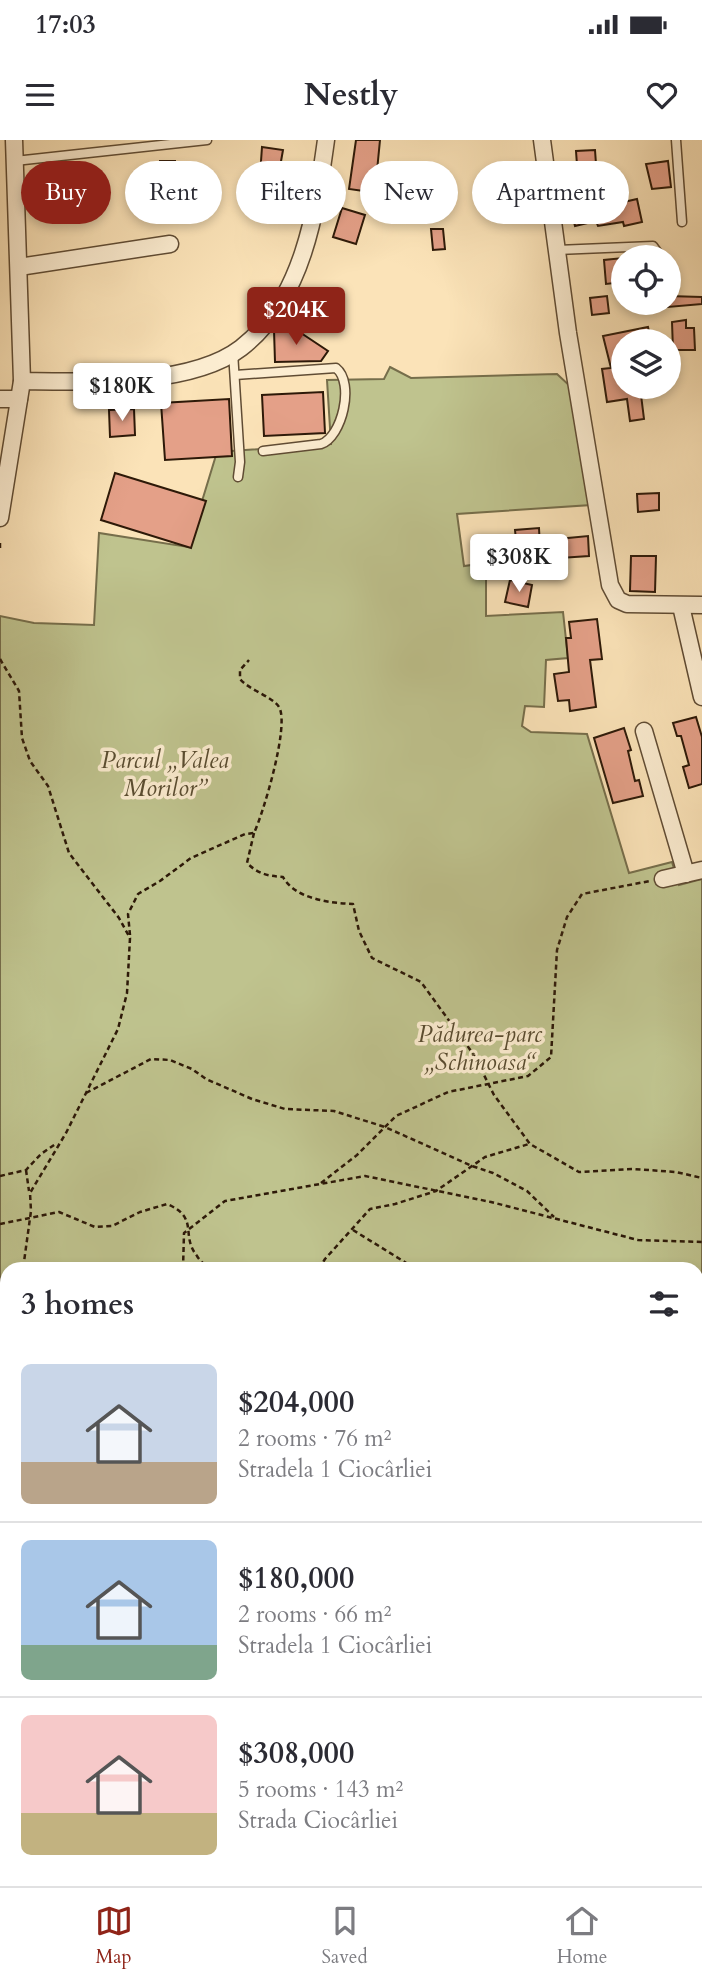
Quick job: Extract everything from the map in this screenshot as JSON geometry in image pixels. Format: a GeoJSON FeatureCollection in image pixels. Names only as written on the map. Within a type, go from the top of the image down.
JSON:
{"type":"FeatureCollection","features":[{"type":"Feature","properties":{"kind":"street"},"geometry":{"type":"LineString","coordinates":[[0,518],[22,381],[19,267],[8,159],[14,140]]}},
{"type":"Feature","properties":{"kind":"street"},"geometry":{"type":"LineString","coordinates":[[22,381],[84,382],[174,375],[210,364],[233,352],[261,329],[290,286],[303,254],[321,177],[326,140]]}},
{"type":"Feature","properties":{"kind":"street"},"geometry":{"type":"LineString","coordinates":[[542,140],[607,571],[613,595],[618,600],[639,606],[702,605]]}},
{"type":"Feature","properties":{"kind":"street"},"geometry":{"type":"LineString","coordinates":[[19,267],[170,244]]}},
{"type":"Feature","properties":{"kind":"street"},"geometry":{"type":"LineString","coordinates":[[0,399],[19,399]]}},
{"type":"Feature","properties":{"kind":"street"},"geometry":{"type":"LineString","coordinates":[[681,606],[702,697]]}},
{"type":"Feature","properties":{"kind":"street"},"geometry":{"type":"LineString","coordinates":[[644,731],[694,872],[663,879]]}},
{"type":"Feature","properties":{"kind":"lane"},"geometry":{"type":"LineString","coordinates":[[8,159],[207,140]]}},
{"type":"Feature","properties":{"kind":"lane"},"geometry":{"type":"LineString","coordinates":[[676,140],[682,222]]}},
{"type":"Feature","properties":{"kind":"lane"},"geometry":{"type":"LineString","coordinates":[[557,250],[611,248]]}},
{"type":"Feature","properties":{"kind":"lane"},"geometry":{"type":"LineString","coordinates":[[233,352],[239,477]]}},
{"type":"Feature","properties":{"kind":"lane"},"geometry":{"type":"LineString","coordinates":[[235,375],[337,368],[345,380],[347,390],[343,407],[335,433],[329,441],[263,451]]}},
{"type":"Feature","properties":{"kind":"path"},"geometry":{"type":"LineString","coordinates":[[0,543],[0,549]]}},
{"type":"Feature","properties":{"kind":"path"},"geometry":{"type":"LineString","coordinates":[[0,659],[19,691],[22,738],[30,761],[48,786],[69,853],[119,918],[130,938]]}},
{"type":"Feature","properties":{"kind":"path"},"geometry":{"type":"LineString","coordinates":[[249,660],[240,670],[240,679],[276,703],[281,717],[280,743],[273,774],[247,863],[262,874],[283,877],[297,892],[324,901],[353,904],[359,931],[372,958],[421,982],[474,1055],[494,1096],[530,1144],[579,1172],[633,1169],[676,1172],[702,1178]]}},
{"type":"Feature","properties":{"kind":"path"},"geometry":{"type":"LineString","coordinates":[[30,1194],[118,1029],[127,993],[130,938],[128,914],[138,894],[191,858],[245,834],[254,833]]}},
{"type":"Feature","properties":{"kind":"path"},"geometry":{"type":"LineString","coordinates":[[319,1185],[357,1155],[397,1116],[448,1092],[528,1076],[551,1057],[557,950],[567,917],[582,894],[663,879]]}},
{"type":"Feature","properties":{"kind":"path"},"geometry":{"type":"LineString","coordinates":[[86,1093],[151,1059],[170,1060],[192,1069],[205,1079],[285,1109],[334,1111],[386,1127],[493,1173],[527,1191],[557,1219]]}},
{"type":"Feature","properties":{"kind":"path"},"geometry":{"type":"LineString","coordinates":[[0,1176],[26,1170],[41,1154],[60,1141]]}},
{"type":"Feature","properties":{"kind":"path"},"geometry":{"type":"LineString","coordinates":[[323,1262],[370,1209],[395,1205],[436,1191],[485,1157],[530,1144]]}},
{"type":"Feature","properties":{"kind":"path"},"geometry":{"type":"LineString","coordinates":[[24,1262],[30,1194],[26,1170]]}},
{"type":"Feature","properties":{"kind":"path"},"geometry":{"type":"LineString","coordinates":[[183,1262],[184,1233],[225,1201],[365,1176],[638,1240],[702,1242]]}},
{"type":"Feature","properties":{"kind":"path"},"geometry":{"type":"LineString","coordinates":[[0,1224],[60,1212],[96,1227],[113,1226],[140,1212],[167,1203],[179,1209],[185,1216],[195,1255],[202,1262]]}},
{"type":"Feature","properties":{"kind":"path"},"geometry":{"type":"LineString","coordinates":[[352,1230],[405,1262]]}},
{"type":"Feature","properties":{"kind":"green space"},"geometry":{"type":"Polygon","coordinates":[[[390,367],[411,378],[557,374],[571,387],[591,505],[457,514],[464,566],[486,563],[486,616],[563,612],[568,658],[546,660],[544,707],[525,706],[522,726],[531,732],[587,734],[629,873],[672,862],[679,885],[702,879],[702,1262],[0,1262],[0,616],[34,623],[94,625],[99,533],[188,547],[217,452],[331,444],[327,380],[384,379],[390,367]]]}},
{"type":"Feature","properties":{"kind":"building"},"geometry":{"type":"Polygon","coordinates":[[[356,140],[380,140],[378,161],[360,161],[360,191],[349,189],[356,140]]]}},
{"type":"Feature","properties":{"kind":"building"},"geometry":{"type":"Polygon","coordinates":[[[262,147],[283,150],[281,161],[261,161],[262,147]]]}},
{"type":"Feature","properties":{"kind":"building"},"geometry":{"type":"Polygon","coordinates":[[[595,150],[596,161],[577,161],[576,151],[595,150]]]}},
{"type":"Feature","properties":{"kind":"building"},"geometry":{"type":"Polygon","coordinates":[[[668,161],[671,187],[652,189],[646,164],[668,161]]]}},
{"type":"Feature","properties":{"kind":"building"},"geometry":{"type":"Polygon","coordinates":[[[637,199],[642,222],[624,226],[629,224],[629,201],[637,199]]]}},
{"type":"Feature","properties":{"kind":"building"},"geometry":{"type":"Polygon","coordinates":[[[346,209],[360,213],[360,224],[362,224],[356,244],[333,237],[337,224],[346,224],[346,209]]]}},
{"type":"Feature","properties":{"kind":"building"},"geometry":{"type":"Polygon","coordinates":[[[431,229],[443,229],[445,249],[433,250],[431,229]]]}},
{"type":"Feature","properties":{"kind":"building"},"geometry":{"type":"Polygon","coordinates":[[[611,259],[611,283],[606,284],[604,260],[611,259]]]}},
{"type":"Feature","properties":{"kind":"building"},"geometry":{"type":"Polygon","coordinates":[[[607,296],[609,313],[592,315],[590,298],[607,296]]]}},
{"type":"Feature","properties":{"kind":"building"},"geometry":{"type":"Polygon","coordinates":[[[681,296],[702,297],[702,304],[681,306],[681,296]]]}},
{"type":"Feature","properties":{"kind":"building"},"geometry":{"type":"Polygon","coordinates":[[[686,320],[686,328],[694,328],[695,350],[681,350],[681,329],[672,329],[672,322],[686,320]]]}},
{"type":"Feature","properties":{"kind":"building"},"geometry":{"type":"Polygon","coordinates":[[[295,329],[328,351],[321,361],[275,362],[274,330],[295,329]]]}},
{"type":"Feature","properties":{"kind":"building"},"geometry":{"type":"Polygon","coordinates":[[[611,334],[611,368],[603,336],[611,334]]]}},
{"type":"Feature","properties":{"kind":"building"},"geometry":{"type":"Polygon","coordinates":[[[611,368],[611,399],[627,399],[607,402],[602,369],[611,368]]]}},
{"type":"Feature","properties":{"kind":"building"},"geometry":{"type":"Polygon","coordinates":[[[323,392],[325,433],[264,436],[262,395],[323,392]]]}},
{"type":"Feature","properties":{"kind":"building"},"geometry":{"type":"Polygon","coordinates":[[[229,399],[232,456],[165,460],[161,403],[229,399]]]}},
{"type":"Feature","properties":{"kind":"building"},"geometry":{"type":"Polygon","coordinates":[[[627,399],[642,399],[644,419],[630,421],[627,399]]]}},
{"type":"Feature","properties":{"kind":"building"},"geometry":{"type":"Polygon","coordinates":[[[134,409],[135,435],[110,437],[109,410],[134,409]]]}},
{"type":"Feature","properties":{"kind":"building"},"geometry":{"type":"Polygon","coordinates":[[[115,473],[206,501],[191,548],[101,520],[115,473]]]}},
{"type":"Feature","properties":{"kind":"building"},"geometry":{"type":"Polygon","coordinates":[[[659,493],[659,510],[638,512],[637,494],[659,493]]]}},
{"type":"Feature","properties":{"kind":"building"},"geometry":{"type":"Polygon","coordinates":[[[539,528],[540,548],[517,550],[515,530],[539,528]]]}},
{"type":"Feature","properties":{"kind":"building"},"geometry":{"type":"Polygon","coordinates":[[[588,536],[589,556],[560,558],[558,539],[588,536]]]}},
{"type":"Feature","properties":{"kind":"building"},"geometry":{"type":"Polygon","coordinates":[[[631,556],[656,556],[655,592],[630,591],[631,556]]]}},
{"type":"Feature","properties":{"kind":"building"},"geometry":{"type":"Polygon","coordinates":[[[510,580],[532,585],[528,607],[505,602],[510,580]]]}},
{"type":"Feature","properties":{"kind":"building"},"geometry":{"type":"Polygon","coordinates":[[[597,619],[602,659],[590,660],[596,707],[570,711],[569,700],[558,701],[554,674],[569,672],[566,638],[571,638],[569,622],[597,619]]]}},
{"type":"Feature","properties":{"kind":"building"},"geometry":{"type":"Polygon","coordinates":[[[696,717],[702,737],[702,784],[689,788],[683,767],[689,765],[681,736],[677,736],[673,723],[696,717]]]}},
{"type":"Feature","properties":{"kind":"building"},"geometry":{"type":"Polygon","coordinates":[[[624,728],[631,750],[628,751],[635,781],[639,780],[643,796],[613,803],[594,738],[624,728]]]}},
{"type":"Feature","properties":{"kind":"park label","name":"Parcul „Valea Morilor”"},"geometry":{"type":"Point","coordinates":[165,774]}},
{"type":"Feature","properties":{"kind":"park label","name":"Pădurea-parc „Schinoasa“"},"geometry":{"type":"Point","coordinates":[480,1048]}}]}
